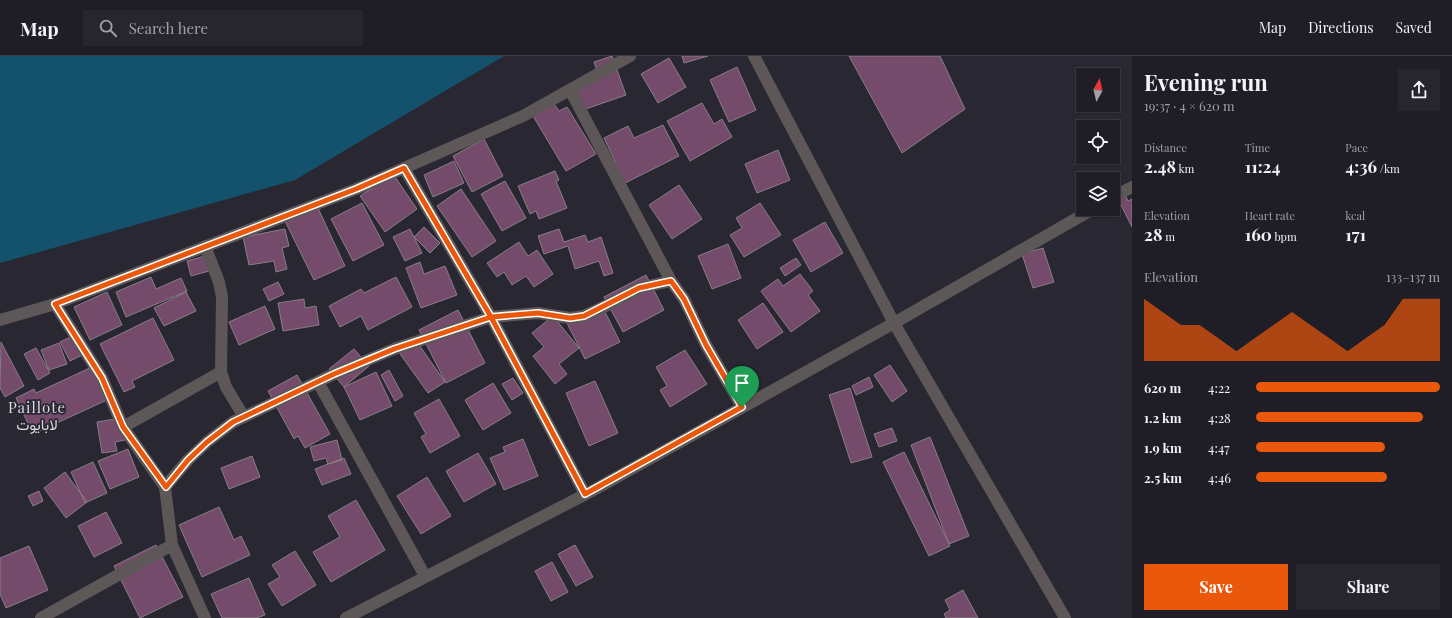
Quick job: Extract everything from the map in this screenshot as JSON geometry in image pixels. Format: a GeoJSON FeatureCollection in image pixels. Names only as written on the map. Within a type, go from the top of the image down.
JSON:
{"type":"FeatureCollection","features":[{"type":"Feature","properties":{"kind":"street"},"geometry":{"type":"LineString","coordinates":[[0,320],[55,304],[356,189],[523,116],[630,56]]}},
{"type":"Feature","properties":{"kind":"street"},"geometry":{"type":"LineString","coordinates":[[754,56],[894,323],[1064,618]]}},
{"type":"Feature","properties":{"kind":"street"},"geometry":{"type":"LineString","coordinates":[[570,90],[671,281],[684,299],[706,345],[742,407]]}},
{"type":"Feature","properties":{"kind":"street"},"geometry":{"type":"LineString","coordinates":[[404,168],[491,317],[585,494]]}},
{"type":"Feature","properties":{"kind":"street"},"geometry":{"type":"LineString","coordinates":[[1120,193],[1132,187]]}},
{"type":"Feature","properties":{"kind":"street"},"geometry":{"type":"LineString","coordinates":[[346,618],[585,494],[894,323],[1080,216]]}},
{"type":"Feature","properties":{"kind":"street"},"geometry":{"type":"LineString","coordinates":[[205,246],[219,282],[222,297],[221,372],[226,387],[244,417]]}},
{"type":"Feature","properties":{"kind":"street"},"geometry":{"type":"LineString","coordinates":[[166,487],[188,460],[207,442],[233,422],[318,382],[394,349],[491,317],[538,313],[570,318],[584,316],[639,288],[671,281]]}},
{"type":"Feature","properties":{"kind":"street"},"geometry":{"type":"LineString","coordinates":[[55,304],[102,378],[123,427],[166,487],[172,544],[205,618]]}},
{"type":"Feature","properties":{"kind":"street"},"geometry":{"type":"LineString","coordinates":[[123,427],[221,372]]}},
{"type":"Feature","properties":{"kind":"street"},"geometry":{"type":"LineString","coordinates":[[318,382],[425,576]]}},
{"type":"Feature","properties":{"kind":"street"},"geometry":{"type":"LineString","coordinates":[[41,618],[172,544]]}},
{"type":"Feature","properties":{"kind":"water"},"geometry":{"type":"Polygon","coordinates":[[[0,56],[504,56],[295,180],[0,263],[0,56]]]}},
{"type":"Feature","properties":{"kind":"building"},"geometry":{"type":"Polygon","coordinates":[[[612,56],[626,95],[583,110],[575,88],[600,79],[594,62],[612,56]]]}},
{"type":"Feature","properties":{"kind":"building"},"geometry":{"type":"Polygon","coordinates":[[[682,56],[708,56],[684,63],[682,56]]]}},
{"type":"Feature","properties":{"kind":"building"},"geometry":{"type":"Polygon","coordinates":[[[849,56],[940,56],[965,109],[902,153],[849,56]]]}},
{"type":"Feature","properties":{"kind":"building"},"geometry":{"type":"Polygon","coordinates":[[[669,58],[686,87],[658,103],[641,74],[669,58]]]}},
{"type":"Feature","properties":{"kind":"building"},"geometry":{"type":"Polygon","coordinates":[[[737,67],[756,110],[729,122],[710,80],[737,67]]]}},
{"type":"Feature","properties":{"kind":"building"},"geometry":{"type":"Polygon","coordinates":[[[702,103],[714,124],[722,119],[732,137],[690,161],[667,121],[702,103]]]}},
{"type":"Feature","properties":{"kind":"building"},"geometry":{"type":"Polygon","coordinates":[[[554,104],[559,111],[567,107],[596,154],[566,171],[533,116],[554,104]]]}},
{"type":"Feature","properties":{"kind":"building"},"geometry":{"type":"Polygon","coordinates":[[[663,125],[679,156],[623,184],[612,162],[615,161],[604,138],[628,126],[634,138],[663,125]]]}},
{"type":"Feature","properties":{"kind":"building"},"geometry":{"type":"Polygon","coordinates":[[[484,139],[503,176],[472,192],[453,156],[484,139]]]}},
{"type":"Feature","properties":{"kind":"building"},"geometry":{"type":"Polygon","coordinates":[[[778,150],[790,180],[757,193],[745,164],[778,150]]]}},
{"type":"Feature","properties":{"kind":"building"},"geometry":{"type":"Polygon","coordinates":[[[454,161],[464,183],[433,197],[424,175],[454,161]]]}},
{"type":"Feature","properties":{"kind":"building"},"geometry":{"type":"Polygon","coordinates":[[[555,171],[559,180],[556,181],[567,208],[539,219],[536,211],[530,214],[518,186],[555,171]]]}},
{"type":"Feature","properties":{"kind":"building"},"geometry":{"type":"Polygon","coordinates":[[[393,174],[417,209],[385,232],[360,196],[393,174]]]}},
{"type":"Feature","properties":{"kind":"building"},"geometry":{"type":"Polygon","coordinates":[[[505,181],[526,218],[502,231],[481,194],[505,181]]]}},
{"type":"Feature","properties":{"kind":"building"},"geometry":{"type":"Polygon","coordinates":[[[679,185],[702,219],[672,239],[649,205],[679,185]]]}},
{"type":"Feature","properties":{"kind":"building"},"geometry":{"type":"Polygon","coordinates":[[[1122,188],[1128,201],[1132,199],[1132,227],[1120,206],[1120,189],[1122,188]]]}},
{"type":"Feature","properties":{"kind":"building"},"geometry":{"type":"Polygon","coordinates":[[[461,189],[496,241],[472,257],[437,206],[461,189]]]}},
{"type":"Feature","properties":{"kind":"building"},"geometry":{"type":"Polygon","coordinates":[[[362,203],[384,245],[353,261],[331,219],[362,203]]]}},
{"type":"Feature","properties":{"kind":"building"},"geometry":{"type":"Polygon","coordinates":[[[760,203],[781,235],[744,257],[730,235],[742,228],[736,218],[760,203]]]}},
{"type":"Feature","properties":{"kind":"building"},"geometry":{"type":"Polygon","coordinates":[[[317,206],[345,266],[314,280],[285,221],[317,206]]]}},
{"type":"Feature","properties":{"kind":"building"},"geometry":{"type":"Polygon","coordinates":[[[825,222],[843,253],[811,272],[793,240],[825,222]]]}},
{"type":"Feature","properties":{"kind":"building"},"geometry":{"type":"Polygon","coordinates":[[[424,227],[440,243],[430,253],[414,237],[424,227]]]}},
{"type":"Feature","properties":{"kind":"building"},"geometry":{"type":"Polygon","coordinates":[[[285,229],[289,246],[282,248],[287,269],[276,272],[274,261],[249,265],[243,237],[285,229]]]}},
{"type":"Feature","properties":{"kind":"building"},"geometry":{"type":"Polygon","coordinates":[[[410,229],[422,253],[405,261],[393,237],[410,229]]]}},
{"type":"Feature","properties":{"kind":"building"},"geometry":{"type":"Polygon","coordinates":[[[559,229],[564,242],[585,235],[588,242],[601,237],[613,273],[604,276],[599,261],[575,269],[568,246],[544,254],[538,236],[559,229]]]}},
{"type":"Feature","properties":{"kind":"building"},"geometry":{"type":"Polygon","coordinates":[[[519,242],[528,256],[537,250],[553,274],[534,287],[526,276],[512,285],[504,272],[497,277],[487,263],[519,242]]]}},
{"type":"Feature","properties":{"kind":"building"},"geometry":{"type":"Polygon","coordinates":[[[728,244],[741,278],[712,289],[698,256],[728,244]]]}},
{"type":"Feature","properties":{"kind":"building"},"geometry":{"type":"Polygon","coordinates":[[[1043,248],[1054,282],[1033,288],[1022,254],[1043,248]]]}},
{"type":"Feature","properties":{"kind":"building"},"geometry":{"type":"Polygon","coordinates":[[[205,256],[209,271],[191,276],[187,261],[205,256]]]}},
{"type":"Feature","properties":{"kind":"building"},"geometry":{"type":"Polygon","coordinates":[[[796,258],[801,265],[785,276],[780,268],[796,258]]]}},
{"type":"Feature","properties":{"kind":"building"},"geometry":{"type":"Polygon","coordinates":[[[420,262],[424,274],[445,266],[457,295],[421,308],[406,268],[420,262]]]}},
{"type":"Feature","properties":{"kind":"building"},"geometry":{"type":"Polygon","coordinates":[[[800,274],[813,291],[808,295],[820,311],[791,332],[761,291],[778,279],[783,286],[800,274]]]}},
{"type":"Feature","properties":{"kind":"building"},"geometry":{"type":"Polygon","coordinates":[[[646,275],[664,310],[623,332],[604,297],[646,275]]]}},
{"type":"Feature","properties":{"kind":"building"},"geometry":{"type":"Polygon","coordinates":[[[151,277],[156,289],[181,278],[187,291],[126,317],[116,292],[151,277]]]}},
{"type":"Feature","properties":{"kind":"building"},"geometry":{"type":"Polygon","coordinates":[[[396,277],[412,307],[368,330],[361,316],[340,327],[329,306],[361,289],[364,293],[396,277]]]}},
{"type":"Feature","properties":{"kind":"building"},"geometry":{"type":"Polygon","coordinates":[[[278,282],[284,294],[269,301],[263,289],[278,282]]]}},
{"type":"Feature","properties":{"kind":"building"},"geometry":{"type":"Polygon","coordinates":[[[107,292],[122,325],[90,340],[74,307],[107,292]]]}},
{"type":"Feature","properties":{"kind":"building"},"geometry":{"type":"Polygon","coordinates":[[[186,292],[196,311],[164,326],[154,308],[186,292]]]}},
{"type":"Feature","properties":{"kind":"building"},"geometry":{"type":"Polygon","coordinates":[[[304,299],[305,308],[316,306],[319,325],[283,331],[278,303],[304,299]]]}},
{"type":"Feature","properties":{"kind":"building"},"geometry":{"type":"Polygon","coordinates":[[[763,303],[783,332],[757,349],[738,320],[763,303]]]}},
{"type":"Feature","properties":{"kind":"building"},"geometry":{"type":"Polygon","coordinates":[[[265,306],[275,329],[239,345],[229,322],[265,306]]]}},
{"type":"Feature","properties":{"kind":"building"},"geometry":{"type":"Polygon","coordinates":[[[602,306],[620,342],[585,359],[567,323],[602,306]]]}},
{"type":"Feature","properties":{"kind":"building"},"geometry":{"type":"Polygon","coordinates":[[[458,310],[485,363],[446,383],[419,330],[458,310]]]}},
{"type":"Feature","properties":{"kind":"building"},"geometry":{"type":"Polygon","coordinates":[[[553,316],[579,348],[559,364],[567,374],[555,384],[533,356],[544,347],[532,333],[553,316]]]}},
{"type":"Feature","properties":{"kind":"building"},"geometry":{"type":"Polygon","coordinates":[[[153,318],[174,360],[132,381],[135,387],[124,392],[100,344],[153,318]]]}},
{"type":"Feature","properties":{"kind":"building"},"geometry":{"type":"Polygon","coordinates":[[[77,334],[86,353],[70,361],[60,342],[77,334]]]}},
{"type":"Feature","properties":{"kind":"building"},"geometry":{"type":"Polygon","coordinates":[[[415,339],[445,382],[428,393],[398,351],[415,339]]]}},
{"type":"Feature","properties":{"kind":"building"},"geometry":{"type":"Polygon","coordinates":[[[1,342],[24,386],[5,397],[0,388],[1,342]]]}},
{"type":"Feature","properties":{"kind":"building"},"geometry":{"type":"Polygon","coordinates":[[[59,343],[67,364],[49,370],[41,350],[59,343]]]}},
{"type":"Feature","properties":{"kind":"building"},"geometry":{"type":"Polygon","coordinates":[[[36,348],[50,373],[38,380],[24,354],[36,348]]]}},
{"type":"Feature","properties":{"kind":"building"},"geometry":{"type":"Polygon","coordinates":[[[354,349],[369,366],[344,387],[329,369],[354,349]]]}},
{"type":"Feature","properties":{"kind":"building"},"geometry":{"type":"Polygon","coordinates":[[[685,350],[707,384],[670,407],[660,390],[667,386],[656,367],[685,350]]]}},
{"type":"Feature","properties":{"kind":"building"},"geometry":{"type":"Polygon","coordinates":[[[890,365],[907,391],[892,402],[874,375],[890,365]]]}},
{"type":"Feature","properties":{"kind":"building"},"geometry":{"type":"Polygon","coordinates":[[[94,366],[109,399],[33,434],[16,398],[34,389],[36,393],[94,366]]]}},
{"type":"Feature","properties":{"kind":"building"},"geometry":{"type":"Polygon","coordinates":[[[389,370],[403,396],[395,401],[381,375],[389,370]]]}},
{"type":"Feature","properties":{"kind":"building"},"geometry":{"type":"Polygon","coordinates":[[[376,372],[392,406],[360,420],[344,387],[376,372]]]}},
{"type":"Feature","properties":{"kind":"building"},"geometry":{"type":"Polygon","coordinates":[[[297,375],[330,434],[305,448],[298,436],[294,439],[268,391],[297,375]]]}},
{"type":"Feature","properties":{"kind":"building"},"geometry":{"type":"Polygon","coordinates":[[[869,377],[873,387],[856,395],[852,386],[869,377]]]}},
{"type":"Feature","properties":{"kind":"building"},"geometry":{"type":"Polygon","coordinates":[[[513,378],[523,393],[512,400],[502,384],[513,378]]]}},
{"type":"Feature","properties":{"kind":"building"},"geometry":{"type":"Polygon","coordinates":[[[595,381],[618,433],[589,446],[566,393],[595,381]]]}},
{"type":"Feature","properties":{"kind":"building"},"geometry":{"type":"Polygon","coordinates":[[[493,383],[511,413],[483,430],[465,400],[493,383]]]}},
{"type":"Feature","properties":{"kind":"building"},"geometry":{"type":"Polygon","coordinates":[[[850,388],[872,457],[851,463],[829,395],[850,388]]]}},
{"type":"Feature","properties":{"kind":"building"},"geometry":{"type":"Polygon","coordinates":[[[439,399],[460,436],[430,453],[421,437],[426,434],[414,413],[439,399]]]}},
{"type":"Feature","properties":{"kind":"building"},"geometry":{"type":"Polygon","coordinates":[[[121,418],[125,440],[115,442],[117,451],[102,453],[97,422],[121,418]]]}},
{"type":"Feature","properties":{"kind":"building"},"geometry":{"type":"Polygon","coordinates":[[[892,428],[897,441],[879,447],[874,434],[892,428]]]}},
{"type":"Feature","properties":{"kind":"building"},"geometry":{"type":"Polygon","coordinates":[[[930,437],[969,536],[949,544],[911,445],[930,437]]]}},
{"type":"Feature","properties":{"kind":"building"},"geometry":{"type":"Polygon","coordinates":[[[523,439],[538,476],[504,490],[490,458],[505,452],[503,447],[523,439]]]}},
{"type":"Feature","properties":{"kind":"building"},"geometry":{"type":"Polygon","coordinates":[[[337,440],[342,460],[328,464],[326,458],[314,461],[310,447],[337,440]]]}},
{"type":"Feature","properties":{"kind":"building"},"geometry":{"type":"Polygon","coordinates":[[[128,449],[139,477],[110,489],[98,461],[128,449]]]}},
{"type":"Feature","properties":{"kind":"building"},"geometry":{"type":"Polygon","coordinates":[[[904,452],[950,546],[929,556],[883,462],[904,452]]]}},
{"type":"Feature","properties":{"kind":"building"},"geometry":{"type":"Polygon","coordinates":[[[478,453],[496,484],[464,502],[446,471],[478,453]]]}},
{"type":"Feature","properties":{"kind":"building"},"geometry":{"type":"Polygon","coordinates":[[[252,456],[260,477],[229,489],[221,468],[252,456]]]}},
{"type":"Feature","properties":{"kind":"building"},"geometry":{"type":"Polygon","coordinates":[[[344,458],[351,474],[322,485],[315,469],[344,458]]]}},
{"type":"Feature","properties":{"kind":"building"},"geometry":{"type":"Polygon","coordinates":[[[93,462],[107,493],[85,503],[71,472],[93,462]]]}},
{"type":"Feature","properties":{"kind":"building"},"geometry":{"type":"Polygon","coordinates":[[[65,472],[87,502],[66,518],[44,488],[65,472]]]}},
{"type":"Feature","properties":{"kind":"building"},"geometry":{"type":"Polygon","coordinates":[[[427,477],[451,516],[421,534],[397,496],[427,477]]]}},
{"type":"Feature","properties":{"kind":"building"},"geometry":{"type":"Polygon","coordinates":[[[39,491],[43,501],[33,506],[28,496],[39,491]]]}},
{"type":"Feature","properties":{"kind":"building"},"geometry":{"type":"Polygon","coordinates":[[[356,500],[385,550],[331,582],[313,552],[340,537],[328,516],[356,500]]]}},
{"type":"Feature","properties":{"kind":"building"},"geometry":{"type":"Polygon","coordinates":[[[219,507],[234,540],[241,536],[250,555],[202,577],[179,525],[219,507]]]}},
{"type":"Feature","properties":{"kind":"building"},"geometry":{"type":"Polygon","coordinates":[[[106,512],[122,543],[94,557],[78,526],[106,512]]]}},
{"type":"Feature","properties":{"kind":"building"},"geometry":{"type":"Polygon","coordinates":[[[156,545],[183,597],[140,618],[114,566],[156,545]]]}},
{"type":"Feature","properties":{"kind":"building"},"geometry":{"type":"Polygon","coordinates":[[[575,545],[593,577],[576,586],[558,554],[575,545]]]}},
{"type":"Feature","properties":{"kind":"building"},"geometry":{"type":"Polygon","coordinates":[[[29,546],[48,590],[6,608],[0,594],[0,558],[29,546]]]}},
{"type":"Feature","properties":{"kind":"building"},"geometry":{"type":"Polygon","coordinates":[[[295,551],[316,585],[282,606],[268,584],[280,577],[272,565],[295,551]]]}},
{"type":"Feature","properties":{"kind":"building"},"geometry":{"type":"Polygon","coordinates":[[[552,562],[568,592],[551,601],[535,571],[552,562]]]}},
{"type":"Feature","properties":{"kind":"building"},"geometry":{"type":"Polygon","coordinates":[[[249,578],[265,615],[256,618],[222,618],[211,594],[249,578]]]}},
{"type":"Feature","properties":{"kind":"building"},"geometry":{"type":"Polygon","coordinates":[[[963,590],[978,618],[946,618],[944,614],[950,610],[945,600],[963,590]]]}},
{"type":"Feature","properties":{"kind":"district","name":"Paillote لابايوت"},"geometry":{"type":"Point","coordinates":[37,416]}},
{"type":"Feature","properties":{"kind":"route"},"geometry":{"type":"LineString","coordinates":[[742,407],[585,494],[491,317],[394,349],[334,374],[233,422],[207,442],[188,460],[166,487],[123,427],[102,378],[71,332],[55,304],[161,262],[356,189],[404,168],[491,317],[538,313],[570,318],[584,316],[639,288],[671,281],[684,299],[706,345],[742,407]]}}]}
